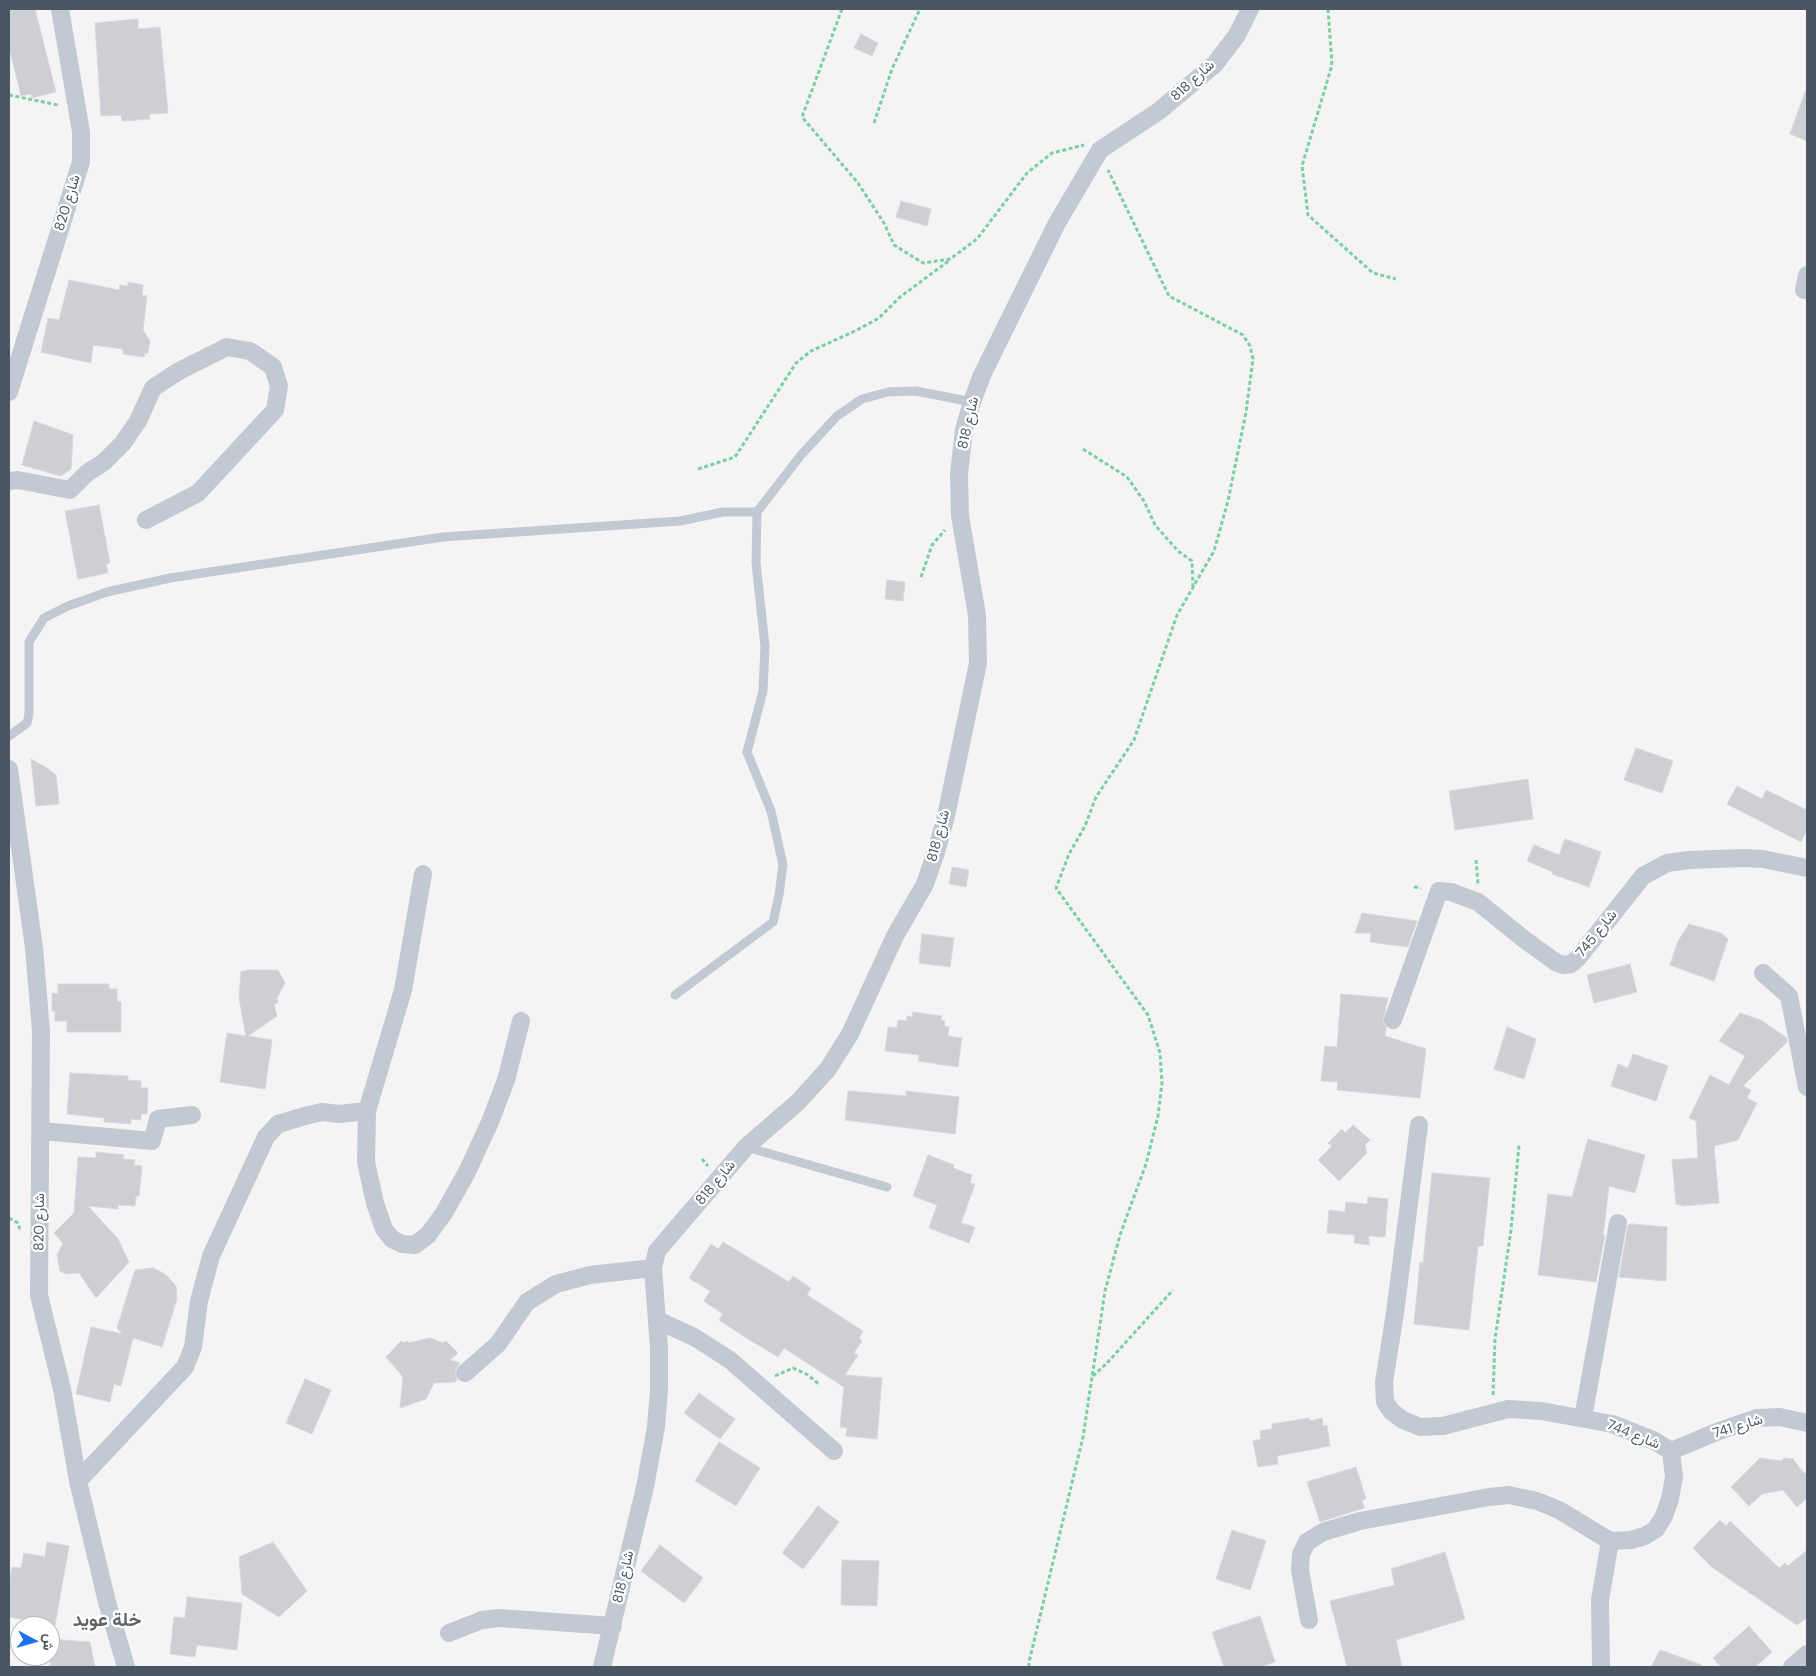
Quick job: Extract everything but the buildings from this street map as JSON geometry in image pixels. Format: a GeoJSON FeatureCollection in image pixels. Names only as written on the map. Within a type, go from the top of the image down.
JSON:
{"type":"FeatureCollection","features":[{"type":"Feature","properties":{"kind":"street","name":"شارع 820"},"geometry":{"type":"LineString","coordinates":[[9,392],[81,162],[81,132],[60,9]]}},
{"type":"Feature","properties":{"kind":"street","name":"شارع 818"},"geometry":{"type":"LineString","coordinates":[[602,1667],[645,1487],[656,1427],[659,1390],[653,1268],[657,1251],[746,1147],[798,1102],[828,1069],[850,1034],[895,936],[925,884],[946,816],[978,663],[976,615],[960,516],[959,474],[964,430],[982,375],[1057,223],[1100,150],[1159,111],[1214,64],[1237,35],[1250,9]]}},
{"type":"Feature","properties":{"kind":"street"},"geometry":{"type":"LineString","coordinates":[[9,481],[18,480],[70,490],[87,473],[104,462],[123,443],[138,421],[153,388],[179,371],[227,348],[250,351],[273,368],[279,386],[275,410],[198,493],[146,520]]}},
{"type":"Feature","properties":{"kind":"street","name":"شارع 820"},"geometry":{"type":"LineString","coordinates":[[9,769],[35,957],[41,1031],[42,1131],[39,1295],[62,1389],[78,1481],[107,1602],[126,1667]]}},
{"type":"Feature","properties":{"kind":"street","name":"شارع 745"},"geometry":{"type":"LineString","coordinates":[[1393,1020],[1439,891],[1451,892],[1478,902],[1525,940],[1557,963],[1563,965],[1571,964],[1578,958],[1643,876],[1667,863],[1689,860],[1743,858],[1763,859],[1807,868]]}},
{"type":"Feature","properties":{"kind":"street"},"geometry":{"type":"LineString","coordinates":[[423,874],[403,990],[368,1112],[366,1162],[375,1203],[384,1229],[392,1239],[402,1244],[415,1245],[428,1235],[444,1213],[468,1172],[506,1080],[521,1022]]}},
{"type":"Feature","properties":{"kind":"street"},"geometry":{"type":"LineString","coordinates":[[1764,973],[1789,996],[1807,1087]]}},
{"type":"Feature","properties":{"kind":"street"},"geometry":{"type":"LineString","coordinates":[[78,1481],[185,1367],[193,1347],[199,1301],[211,1256],[266,1137],[278,1124],[305,1116],[322,1112],[368,1112]]}},
{"type":"Feature","properties":{"kind":"street"},"geometry":{"type":"LineString","coordinates":[[42,1131],[152,1141],[158,1120],[192,1115]]}},
{"type":"Feature","properties":{"kind":"street","name":"شارع 744"},"geometry":{"type":"LineString","coordinates":[[1418,1125],[1394,1322],[1384,1382],[1386,1402],[1392,1412],[1403,1420],[1420,1427],[1443,1426],[1508,1409],[1541,1411],[1612,1424],[1653,1440],[1671,1452],[1674,1477],[1670,1499],[1664,1516],[1656,1529],[1645,1536],[1631,1540],[1610,1540]]}},
{"type":"Feature","properties":{"kind":"street"},"geometry":{"type":"LineString","coordinates":[[1583,1418],[1618,1223]]}},
{"type":"Feature","properties":{"kind":"street"},"geometry":{"type":"LineString","coordinates":[[465,1373],[498,1344],[527,1302],[556,1284],[590,1275],[653,1268]]}},
{"type":"Feature","properties":{"kind":"street"},"geometry":{"type":"LineString","coordinates":[[657,1320],[694,1337],[730,1360],[834,1450]]}},
{"type":"Feature","properties":{"kind":"street","name":"شارع 741"},"geometry":{"type":"LineString","coordinates":[[1671,1452],[1719,1430],[1757,1418],[1780,1417],[1807,1423]]}},
{"type":"Feature","properties":{"kind":"street"},"geometry":{"type":"LineString","coordinates":[[1309,1620],[1300,1570],[1301,1554],[1307,1542],[1323,1532],[1360,1521],[1509,1495],[1537,1501],[1559,1510],[1610,1540],[1600,1600],[1601,1667]]}},
{"type":"Feature","properties":{"kind":"street"},"geometry":{"type":"LineString","coordinates":[[449,1633],[482,1620],[499,1618],[613,1626]]}},
{"type":"Feature","properties":{"kind":"street"},"geometry":{"type":"LineString","coordinates":[[1792,1667],[1807,1654]]}},
{"type":"Feature","properties":{"kind":"lane"},"geometry":{"type":"LineString","coordinates":[[675,996],[773,922],[779,895],[783,865],[772,811],[747,752],[763,691],[765,646],[756,563],[757,512],[801,455],[836,416],[862,399],[888,392],[916,392],[972,402]]}},
{"type":"Feature","properties":{"kind":"lane"},"geometry":{"type":"LineString","coordinates":[[9,736],[27,723],[29,714],[29,642],[44,618],[68,606],[107,592],[170,578],[443,537],[680,520],[723,512],[757,512]]}},
{"type":"Feature","properties":{"kind":"lane"},"geometry":{"type":"LineString","coordinates":[[746,1147],[887,1187]]}},
{"type":"Feature","properties":{"kind":"path"},"geometry":{"type":"LineString","coordinates":[[842,9],[802,117],[858,183],[884,223],[894,245],[923,263],[950,259]]}},
{"type":"Feature","properties":{"kind":"path"},"geometry":{"type":"LineString","coordinates":[[874,123],[892,69],[920,9]]}},
{"type":"Feature","properties":{"kind":"path"},"geometry":{"type":"LineString","coordinates":[[1328,9],[1332,65],[1302,166],[1308,215],[1373,273],[1396,279]]}},
{"type":"Feature","properties":{"kind":"path"},"geometry":{"type":"LineString","coordinates":[[9,95],[60,106]]}},
{"type":"Feature","properties":{"kind":"path"},"geometry":{"type":"LineString","coordinates":[[698,469],[735,457],[796,363],[811,351],[878,318],[900,297],[977,239],[1027,173],[1052,153],[1080,144],[1100,150],[1125,208],[1169,296],[1243,335],[1250,346],[1253,359],[1246,412],[1228,501],[1214,551],[1177,616],[1134,740],[1096,798],[1085,826],[1069,854],[1056,888],[1148,1015],[1160,1053],[1162,1082],[1158,1116],[1146,1164],[1120,1235],[1105,1291],[1083,1437],[1029,1662],[1030,1667]]}},
{"type":"Feature","properties":{"kind":"path"},"geometry":{"type":"LineString","coordinates":[[1082,449],[1126,477],[1144,501],[1155,525],[1178,551],[1192,561],[1193,589]]}},
{"type":"Feature","properties":{"kind":"path"},"geometry":{"type":"LineString","coordinates":[[921,578],[932,545],[960,516]]}},
{"type":"Feature","properties":{"kind":"path"},"geometry":{"type":"LineString","coordinates":[[1492,1413],[1494,1339],[1512,1230],[1518,1145]]}},
{"type":"Feature","properties":{"kind":"path"},"geometry":{"type":"LineString","coordinates":[[1092,1377],[1173,1290]]}},
{"type":"Feature","properties":{"kind":"path"},"geometry":{"type":"LineString","coordinates":[[761,1387],[767,1380],[782,1371],[793,1368],[808,1375],[820,1385]]}},
{"type":"Feature","properties":{"kind":"district","name":"خلة عويد"},"geometry":{"type":"Point","coordinates":[107,1621]}}]}
